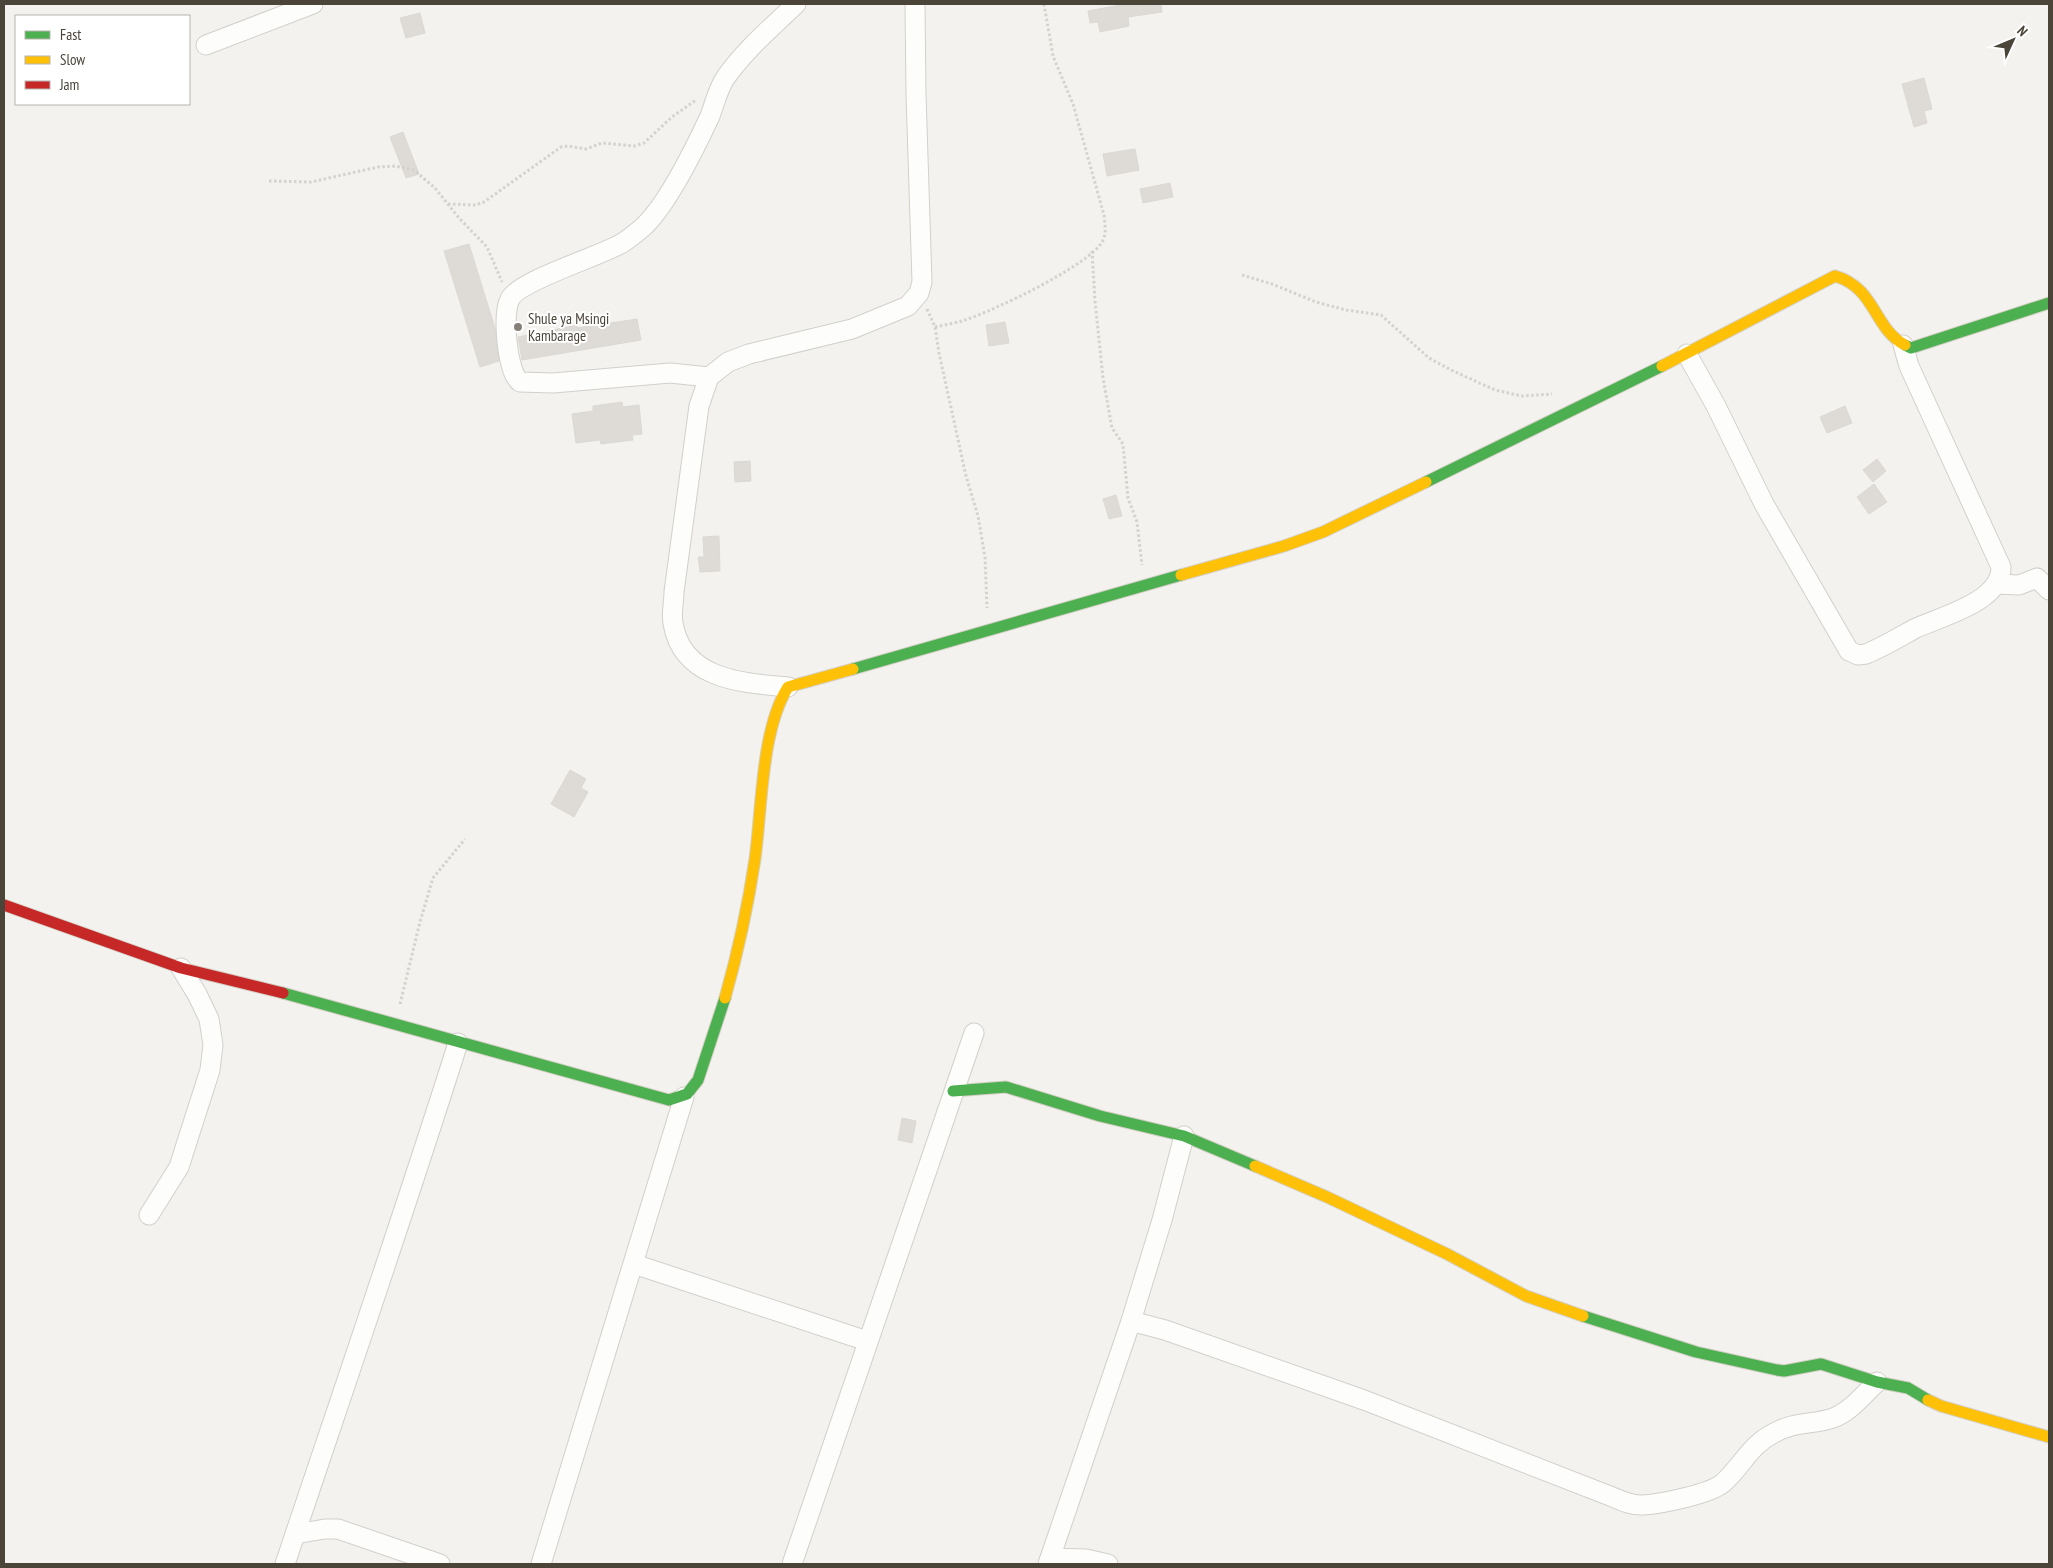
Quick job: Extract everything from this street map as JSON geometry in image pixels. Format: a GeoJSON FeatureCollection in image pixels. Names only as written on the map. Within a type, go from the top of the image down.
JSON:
{"type":"FeatureCollection","features":[{"type":"Feature","properties":{"kind":"street"},"geometry":{"type":"LineString","coordinates":[[206,45],[313,4]]}},
{"type":"Feature","properties":{"kind":"street"},"geometry":{"type":"LineString","coordinates":[[709,377],[670,373],[553,383],[520,382],[516,380],[512,370],[506,334],[508,301],[514,294],[533,281],[623,243],[642,228],[659,210],[709,117],[725,79],[742,57],[796,4]]}},
{"type":"Feature","properties":{"kind":"street"},"geometry":{"type":"LineString","coordinates":[[915,4],[922,282],[919,293],[908,306],[852,329],[749,354],[728,362],[709,377],[699,406],[674,592],[673,623],[681,647],[698,666],[718,677],[748,684],[788,687],[1284,546],[1323,532],[1390,501],[1687,354],[1835,276],[1845,277],[1856,284],[1890,333],[1903,345],[1911,348],[2049,303]]}},
{"type":"Feature","properties":{"kind":"street"},"geometry":{"type":"LineString","coordinates":[[1687,354],[1716,406],[1764,504],[1849,651],[1858,655],[1878,649],[1915,629],[1960,611],[1986,595],[1997,584],[2001,575],[2001,568],[1909,366],[1903,345]]}},
{"type":"Feature","properties":{"kind":"street"},"geometry":{"type":"LineString","coordinates":[[1997,584],[2019,585],[2037,578],[2049,590]]}},
{"type":"Feature","properties":{"kind":"street"},"geometry":{"type":"LineString","coordinates":[[541,1564],[684,1097],[695,1086],[725,1003],[741,936],[753,871],[771,729],[781,698],[788,687]]}},
{"type":"Feature","properties":{"kind":"street"},"geometry":{"type":"LineString","coordinates":[[4,905],[180,968],[334,1006],[458,1043],[669,1100],[684,1097]]}},
{"type":"Feature","properties":{"kind":"street"},"geometry":{"type":"LineString","coordinates":[[149,1215],[179,1168],[210,1070],[213,1045],[209,1019],[197,994],[180,968]]}},
{"type":"Feature","properties":{"kind":"street"},"geometry":{"type":"LineString","coordinates":[[792,1564],[974,1033]]}},
{"type":"Feature","properties":{"kind":"street"},"geometry":{"type":"LineString","coordinates":[[285,1564],[363,1328],[414,1183],[458,1043]]}},
{"type":"Feature","properties":{"kind":"street"},"geometry":{"type":"LineString","coordinates":[[953,1091],[1006,1087],[1100,1116],[1184,1136],[1327,1197],[1447,1254],[1526,1296],[1566,1310],[1696,1352],[1777,1370],[1784,1371],[1821,1364],[1877,1382],[1908,1388],[1925,1399],[1941,1406],[1999,1421],[2049,1437]]}},
{"type":"Feature","properties":{"kind":"street"},"geometry":{"type":"LineString","coordinates":[[1108,1564],[1086,1559],[1049,1561],[1131,1321],[1162,1220],[1184,1136]]}},
{"type":"Feature","properties":{"kind":"street"},"geometry":{"type":"LineString","coordinates":[[634,1264],[867,1342]]}},
{"type":"Feature","properties":{"kind":"street"},"geometry":{"type":"LineString","coordinates":[[1131,1321],[1165,1330],[1364,1400],[1610,1496],[1642,1505],[1712,1490],[1722,1483],[1758,1442],[1797,1423],[1834,1417],[1852,1406],[1877,1382]]}},
{"type":"Feature","properties":{"kind":"street"},"geometry":{"type":"LineString","coordinates":[[295,1534],[325,1529],[338,1529],[440,1564]]}},
{"type":"Feature","properties":{"kind":"path"},"geometry":{"type":"LineString","coordinates":[[935,327],[964,321],[990,311],[1061,274],[1102,242],[1106,229],[1104,215],[1073,104],[1053,56],[1044,4]]}},
{"type":"Feature","properties":{"kind":"path"},"geometry":{"type":"LineString","coordinates":[[448,204],[476,205],[484,202],[561,148],[568,146],[586,149],[602,143],[634,146],[644,144],[672,117],[725,79]]}},
{"type":"Feature","properties":{"kind":"path"},"geometry":{"type":"LineString","coordinates":[[269,181],[311,182],[378,167],[395,166],[418,173],[435,188],[486,247],[498,271],[508,301]]}},
{"type":"Feature","properties":{"kind":"path"},"geometry":{"type":"LineString","coordinates":[[1092,251],[1103,378],[1112,428],[1123,444],[1128,498],[1138,532],[1144,586]]}},
{"type":"Feature","properties":{"kind":"path"},"geometry":{"type":"LineString","coordinates":[[1242,275],[1272,284],[1316,302],[1346,310],[1381,315],[1429,358],[1495,390],[1522,396],[1556,394]]}},
{"type":"Feature","properties":{"kind":"path"},"geometry":{"type":"LineString","coordinates":[[919,293],[935,327],[966,476],[979,524],[985,557],[989,630]]}},
{"type":"Feature","properties":{"kind":"path"},"geometry":{"type":"LineString","coordinates":[[396,1024],[430,886],[441,868],[464,839]]}},
{"type":"Feature","properties":{"kind":"building"},"geometry":{"type":"Polygon","coordinates":[[[1126,4],[1161,4],[1162,12],[1128,17],[1129,26],[1100,32],[1098,22],[1090,23],[1088,11],[1126,4]]]}},
{"type":"Feature","properties":{"kind":"building"},"geometry":{"type":"Polygon","coordinates":[[[420,13],[425,33],[406,38],[400,18],[420,13]]]}},
{"type":"Feature","properties":{"kind":"building"},"geometry":{"type":"Polygon","coordinates":[[[1924,78],[1932,109],[1924,111],[1927,123],[1914,127],[1902,84],[1924,78]]]}},
{"type":"Feature","properties":{"kind":"building"},"geometry":{"type":"Polygon","coordinates":[[[403,132],[419,174],[406,178],[390,137],[403,132]]]}},
{"type":"Feature","properties":{"kind":"building"},"geometry":{"type":"Polygon","coordinates":[[[1135,149],[1139,170],[1107,176],[1103,154],[1135,149]]]}},
{"type":"Feature","properties":{"kind":"building"},"geometry":{"type":"Polygon","coordinates":[[[1170,183],[1173,197],[1143,203],[1140,189],[1170,183]]]}},
{"type":"Feature","properties":{"kind":"building"},"geometry":{"type":"Polygon","coordinates":[[[469,244],[495,328],[499,361],[480,367],[444,251],[469,244]]]}},
{"type":"Feature","properties":{"kind":"building"},"geometry":{"type":"Polygon","coordinates":[[[637,319],[641,340],[522,360],[518,337],[577,325],[577,328],[637,319]]]}},
{"type":"Feature","properties":{"kind":"building"},"geometry":{"type":"Polygon","coordinates":[[[1005,322],[1009,343],[989,346],[986,325],[1005,322]]]}},
{"type":"Feature","properties":{"kind":"building"},"geometry":{"type":"Polygon","coordinates":[[[622,402],[623,407],[639,405],[642,434],[632,435],[633,440],[601,444],[600,440],[576,443],[572,414],[593,411],[593,406],[622,402]]]}},
{"type":"Feature","properties":{"kind":"building"},"geometry":{"type":"Polygon","coordinates":[[[1845,406],[1852,423],[1827,433],[1820,417],[1845,406]]]}},
{"type":"Feature","properties":{"kind":"building"},"geometry":{"type":"Polygon","coordinates":[[[1877,459],[1886,471],[1873,482],[1863,470],[1877,459]]]}},
{"type":"Feature","properties":{"kind":"building"},"geometry":{"type":"Polygon","coordinates":[[[750,461],[751,481],[735,482],[734,462],[750,461]]]}},
{"type":"Feature","properties":{"kind":"building"},"geometry":{"type":"Polygon","coordinates":[[[1874,484],[1887,502],[1869,514],[1857,497],[1874,484]]]}},
{"type":"Feature","properties":{"kind":"building"},"geometry":{"type":"Polygon","coordinates":[[[1116,495],[1122,516],[1109,519],[1103,499],[1116,495]]]}},
{"type":"Feature","properties":{"kind":"building"},"geometry":{"type":"Polygon","coordinates":[[[719,536],[720,571],[700,572],[698,557],[704,557],[703,537],[719,536]]]}},
{"type":"Feature","properties":{"kind":"building"},"geometry":{"type":"Polygon","coordinates":[[[570,770],[586,779],[581,788],[588,792],[574,817],[551,804],[570,770]]]}},
{"type":"Feature","properties":{"kind":"building"},"geometry":{"type":"Polygon","coordinates":[[[902,1118],[916,1121],[912,1143],[898,1140],[902,1118]]]}},
{"type":"Feature","properties":{"kind":"traffic: fast"},"geometry":{"type":"LineString","coordinates":[[1905,345],[1911,348],[2049,303]]}},
{"type":"Feature","properties":{"kind":"traffic: fast"},"geometry":{"type":"LineString","coordinates":[[1426,482],[1662,366]]}},
{"type":"Feature","properties":{"kind":"traffic: fast"},"geometry":{"type":"LineString","coordinates":[[853,669],[1181,575]]}},
{"type":"Feature","properties":{"kind":"traffic: fast"},"geometry":{"type":"LineString","coordinates":[[283,993],[669,1100],[687,1094],[698,1080],[725,998]]}},
{"type":"Feature","properties":{"kind":"traffic: fast"},"geometry":{"type":"LineString","coordinates":[[953,1091],[1006,1087],[1100,1116],[1184,1136],[1255,1166]]}},
{"type":"Feature","properties":{"kind":"traffic: fast"},"geometry":{"type":"LineString","coordinates":[[1583,1316],[1696,1352],[1777,1370],[1784,1371],[1821,1364],[1877,1382],[1908,1388],[1928,1400]]}},
{"type":"Feature","properties":{"kind":"traffic: slow"},"geometry":{"type":"LineString","coordinates":[[1662,366],[1835,276],[1859,289],[1886,329],[1894,338],[1905,345]]}},
{"type":"Feature","properties":{"kind":"traffic: slow"},"geometry":{"type":"LineString","coordinates":[[1181,575],[1284,546],[1323,532],[1426,482]]}},
{"type":"Feature","properties":{"kind":"traffic: slow"},"geometry":{"type":"LineString","coordinates":[[725,998],[749,894],[755,859],[764,770],[772,725],[779,705],[788,687],[853,669]]}},
{"type":"Feature","properties":{"kind":"traffic: slow"},"geometry":{"type":"LineString","coordinates":[[1255,1166],[1327,1197],[1447,1254],[1526,1296],[1583,1316]]}},
{"type":"Feature","properties":{"kind":"traffic: slow"},"geometry":{"type":"LineString","coordinates":[[1928,1400],[1941,1406],[2049,1437]]}},
{"type":"Feature","properties":{"kind":"traffic: jam"},"geometry":{"type":"LineString","coordinates":[[4,905],[181,968],[283,993]]}},
{"type":"Feature","properties":{"kind":"place","name":"Shule ya Msingi Kambarage"},"geometry":{"type":"Point","coordinates":[518,327]}}]}
